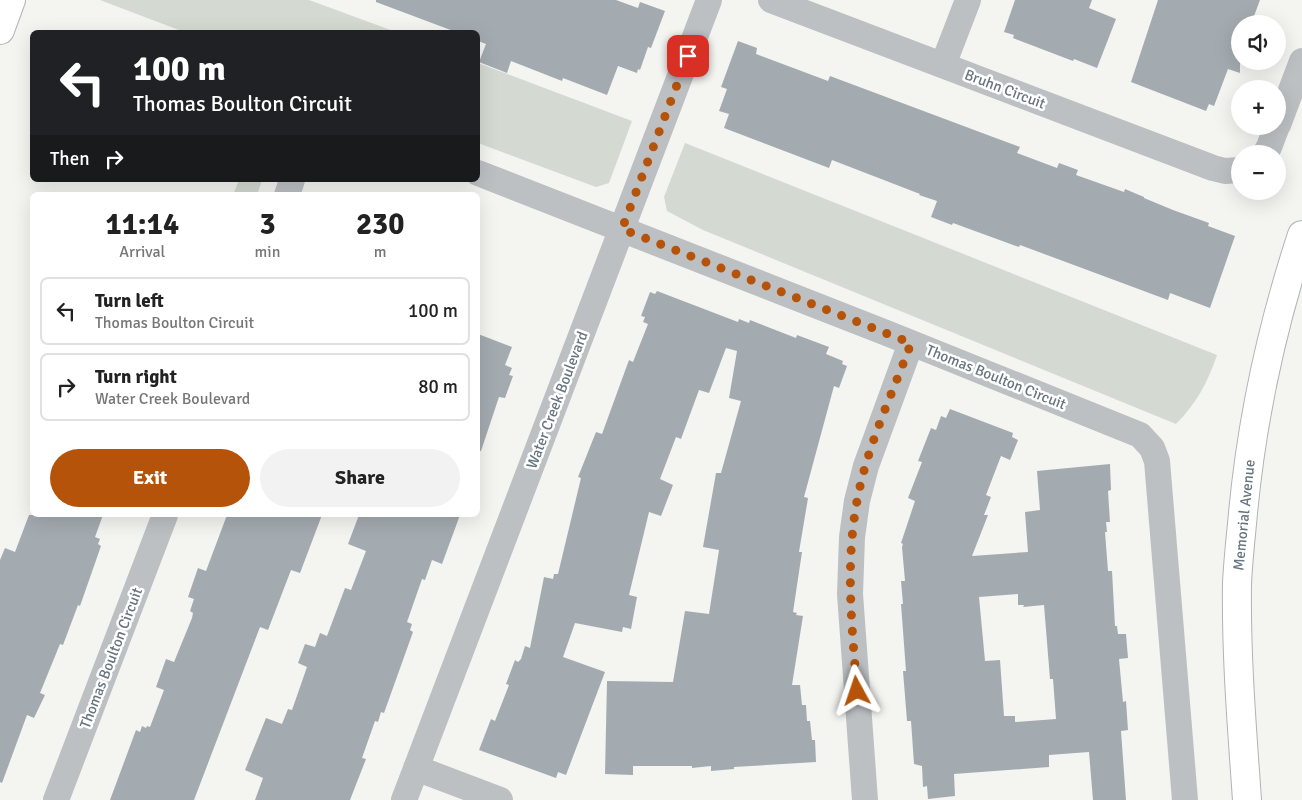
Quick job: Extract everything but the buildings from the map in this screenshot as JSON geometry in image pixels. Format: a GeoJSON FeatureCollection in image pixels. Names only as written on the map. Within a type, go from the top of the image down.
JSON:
{"type":"FeatureCollection","features":[{"type":"Feature","properties":{"kind":"main road"},"geometry":{"type":"LineString","coordinates":[[0,30],[11,0]]}},
{"type":"Feature","properties":{"kind":"main road","name":"Memorial Avenue"},"geometry":{"type":"LineString","coordinates":[[1247,800],[1238,668],[1237,582],[1240,547],[1249,460],[1257,408],[1284,292],[1302,235]]}},
{"type":"Feature","properties":{"kind":"street","name":"Water Creek Boulevard"},"geometry":{"type":"LineString","coordinates":[[404,800],[709,0]]}},
{"type":"Feature","properties":{"kind":"street","name":"Bruhn Circuit"},"geometry":{"type":"LineString","coordinates":[[771,0],[1213,168],[1231,171]]}},
{"type":"Feature","properties":{"kind":"street"},"geometry":{"type":"LineString","coordinates":[[943,65],[968,0]]}},
{"type":"Feature","properties":{"kind":"street"},"geometry":{"type":"LineString","coordinates":[[1286,103],[1302,61]]}},
{"type":"Feature","properties":{"kind":"street","name":"Thomas Boulton Circuit"},"geometry":{"type":"LineString","coordinates":[[480,174],[1133,431],[1147,441],[1157,461],[1159,475],[1185,800]]}},
{"type":"Feature","properties":{"kind":"street"},"geometry":{"type":"LineString","coordinates":[[865,800],[850,594],[852,537],[857,501],[866,466],[877,431],[911,343]]}},
{"type":"Feature","properties":{"kind":"street","name":"Thomas Boulton Circuit"},"geometry":{"type":"LineString","coordinates":[[56,800],[164,517]]}},
{"type":"Feature","properties":{"kind":"street"},"geometry":{"type":"LineString","coordinates":[[416,768],[500,800]]}},
{"type":"Feature","properties":{"kind":"shaded area"},"geometry":{"type":"Polygon","coordinates":[[[100,0],[309,0],[391,30],[179,30],[100,0]]]}},
{"type":"Feature","properties":{"kind":"shaded area"},"geometry":{"type":"Polygon","coordinates":[[[480,64],[632,121],[609,183],[596,187],[480,144],[480,64]]]}},
{"type":"Feature","properties":{"kind":"shaded area"},"geometry":{"type":"Polygon","coordinates":[[[685,143],[1217,355],[1210,374],[1201,392],[1176,424],[703,230],[667,211],[664,197],[685,143]]]}},
{"type":"Feature","properties":{"kind":"shaded area"},"geometry":{"type":"Polygon","coordinates":[[[238,182],[261,182],[258,192],[234,192],[238,182]]]}},
{"type":"Feature","properties":{"kind":"route"},"geometry":{"type":"LineString","coordinates":[[688,56],[622,229],[911,343],[877,431],[857,501],[852,537],[850,594],[857,691]]}}]}
